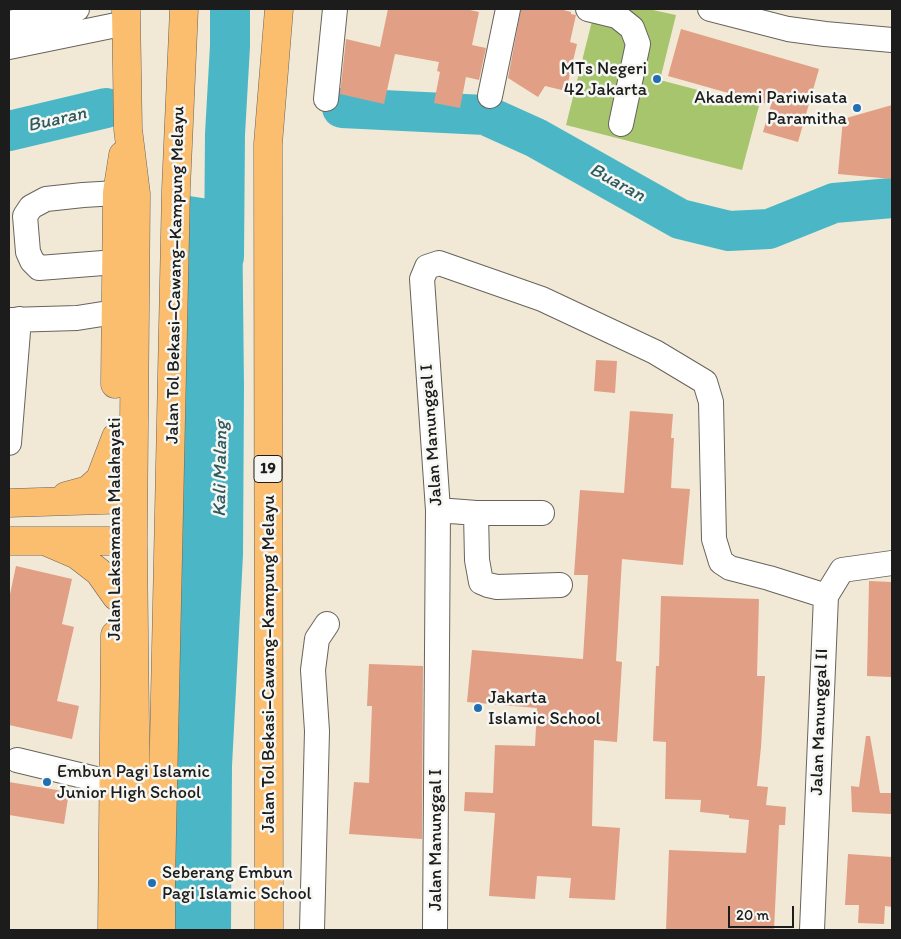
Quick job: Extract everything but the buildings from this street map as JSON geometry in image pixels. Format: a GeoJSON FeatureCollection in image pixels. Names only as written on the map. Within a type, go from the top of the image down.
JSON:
{"type":"FeatureCollection","features":[{"type":"Feature","properties":{"kind":"main road","name":"Jalan Tol Bekasi–Cawang–Kampung Melayu"},"geometry":{"type":"LineString","coordinates":[[161,930],[176,189],[184,9]]}},
{"type":"Feature","properties":{"kind":"main road","name":"Jalan Tol Bekasi–Cawang–Kampung Melayu"},"geometry":{"type":"LineString","coordinates":[[269,930],[268,144],[279,9]]}},
{"type":"Feature","properties":{"kind":"main road","name":"Jalan Laksamana Malahayati"},"geometry":{"type":"LineString","coordinates":[[126,16],[128,129],[136,194],[125,499],[136,815],[135,930]]}},
{"type":"Feature","properties":{"kind":"main road","name":"Jalan Laksamana Malahayati"},"geometry":{"type":"LineString","coordinates":[[125,499],[116,437],[115,312],[117,194],[128,129]]}},
{"type":"Feature","properties":{"kind":"main road"},"geometry":{"type":"LineString","coordinates":[[46,502],[88,490],[100,480],[116,437]]}},
{"type":"Feature","properties":{"kind":"main road"},"geometry":{"type":"LineString","coordinates":[[9,504],[125,499]]}},
{"type":"Feature","properties":{"kind":"main road"},"geometry":{"type":"LineString","coordinates":[[9,541],[125,541]]}},
{"type":"Feature","properties":{"kind":"main road"},"geometry":{"type":"LineString","coordinates":[[46,541],[77,555],[99,572],[116,596]]}},
{"type":"Feature","properties":{"kind":"main road","name":"Jalan Laksamana Malahayati"},"geometry":{"type":"LineString","coordinates":[[112,930],[112,783],[116,596],[125,541]]}},
{"type":"Feature","properties":{"kind":"street"},"geometry":{"type":"LineString","coordinates":[[9,23],[77,9]]}},
{"type":"Feature","properties":{"kind":"street"},"geometry":{"type":"LineString","coordinates":[[326,99],[335,9]]}},
{"type":"Feature","properties":{"kind":"street"},"geometry":{"type":"LineString","coordinates":[[490,96],[508,9]]}},
{"type":"Feature","properties":{"kind":"street"},"geometry":{"type":"LineString","coordinates":[[588,9],[617,16],[632,28],[638,44],[620,124]]}},
{"type":"Feature","properties":{"kind":"street"},"geometry":{"type":"LineString","coordinates":[[710,9],[788,29],[892,40]]}},
{"type":"Feature","properties":{"kind":"street"},"geometry":{"type":"LineString","coordinates":[[9,47],[126,16]]}},
{"type":"Feature","properties":{"kind":"street"},"geometry":{"type":"LineString","coordinates":[[116,262],[39,268],[32,261],[28,252],[25,216],[31,207],[46,199],[117,194]]}},
{"type":"Feature","properties":{"kind":"street","name":"Jalan Manunggal I"},"geometry":{"type":"LineString","coordinates":[[435,930],[438,510],[422,279],[427,267],[439,263],[542,299],[655,352],[705,382],[712,402],[714,540],[721,562],[730,568],[826,596]]}},
{"type":"Feature","properties":{"kind":"street"},"geometry":{"type":"LineString","coordinates":[[9,442],[14,320],[78,318],[115,312]]}},
{"type":"Feature","properties":{"kind":"street"},"geometry":{"type":"LineString","coordinates":[[438,510],[476,513],[542,513]]}},
{"type":"Feature","properties":{"kind":"street"},"geometry":{"type":"LineString","coordinates":[[476,513],[478,574],[481,582],[488,586],[497,587],[560,585]]}},
{"type":"Feature","properties":{"kind":"street","name":"Jalan Manunggal II"},"geometry":{"type":"LineString","coordinates":[[812,930],[826,596],[842,570],[892,563]]}},
{"type":"Feature","properties":{"kind":"street"},"geometry":{"type":"LineString","coordinates":[[312,930],[317,731],[313,670],[317,639],[327,624]]}},
{"type":"Feature","properties":{"kind":"street"},"geometry":{"type":"LineString","coordinates":[[18,760],[112,783]]}},
{"type":"Feature","properties":{"kind":"green space"},"geometry":{"type":"Polygon","coordinates":[[[595,9],[648,9],[676,15],[660,80],[759,106],[742,170],[566,125],[595,9]]]}},
{"type":"Feature","properties":{"kind":"water"},"geometry":{"type":"Polygon","coordinates":[[[176,194],[242,204],[243,555],[232,766],[231,930],[161,930],[176,194]]]}},
{"type":"Feature","properties":{"kind":"waterway","name":"Kali Malang"},"geometry":{"type":"LineString","coordinates":[[224,257],[225,134],[230,9]]}},
{"type":"Feature","properties":{"kind":"waterway","name":"Buaran"},"geometry":{"type":"LineString","coordinates":[[9,131],[106,108]]}},
{"type":"Feature","properties":{"kind":"waterway","name":"Buaran"},"geometry":{"type":"LineString","coordinates":[[342,108],[485,115],[536,138],[680,219],[729,231],[769,229],[834,203],[892,198]]}},
{"type":"Feature","properties":{"kind":"place","name":"MTs Negeri 42 Jakarta"},"geometry":{"type":"Point","coordinates":[657,79]}},
{"type":"Feature","properties":{"kind":"place","name":"Akademi Pariwisata Paramitha"},"geometry":{"type":"Point","coordinates":[857,108]}},
{"type":"Feature","properties":{"kind":"place","name":"Jakarta Islamic School"},"geometry":{"type":"Point","coordinates":[478,708]}},
{"type":"Feature","properties":{"kind":"place","name":"Embun Pagi Islamic Junior High School"},"geometry":{"type":"Point","coordinates":[47,782]}},
{"type":"Feature","properties":{"kind":"place","name":"Seberang Embun Pagi Islamic School"},"geometry":{"type":"Point","coordinates":[152,883]}}]}
